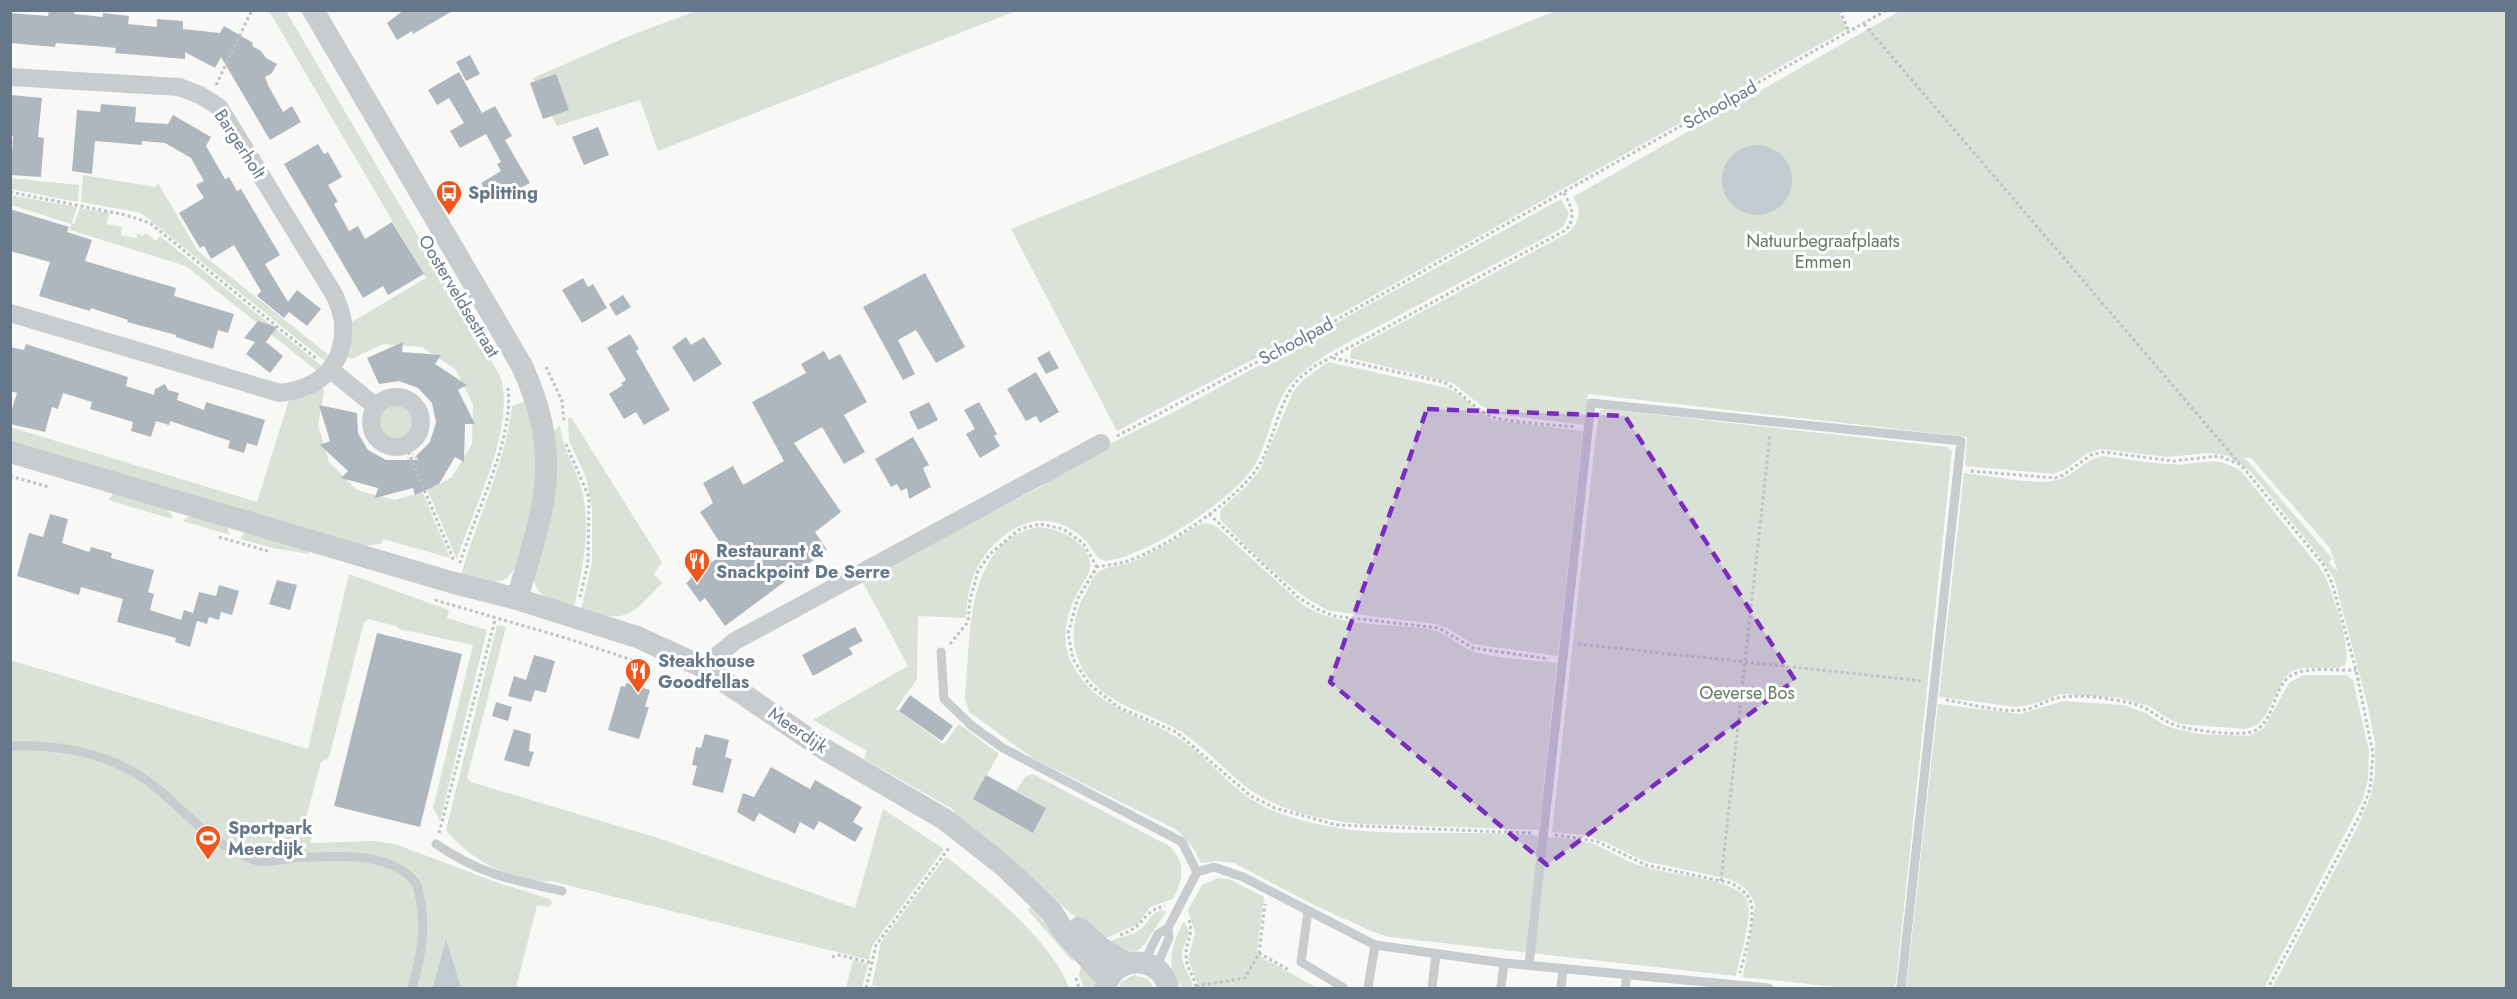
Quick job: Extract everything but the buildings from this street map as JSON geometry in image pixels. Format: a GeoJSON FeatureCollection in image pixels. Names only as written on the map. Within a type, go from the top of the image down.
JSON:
{"type":"FeatureCollection","features":[{"type":"Feature","properties":{"kind":"street","name":"Oosterveldsestraat"},"geometry":{"type":"LineString","coordinates":[[314,10],[498,324],[534,392],[546,440],[546,486],[541,518],[517,599]]}},
{"type":"Feature","properties":{"kind":"street","name":"Bargerholt"},"geometry":{"type":"LineString","coordinates":[[10,77],[179,87],[219,107],[335,296],[344,322],[341,346],[331,370]]}},
{"type":"Feature","properties":{"kind":"street"},"geometry":{"type":"LineString","coordinates":[[10,313],[280,393],[296,391],[313,385],[331,370],[375,406]]}},
{"type":"Feature","properties":{"kind":"street"},"geometry":{"type":"LineString","coordinates":[[399,396],[412,401],[420,411],[422,425],[417,438],[406,446],[393,447],[380,442],[372,432],[370,419],[375,406],[386,398],[399,396]]}},
{"type":"Feature","properties":{"kind":"street"},"geometry":{"type":"LineString","coordinates":[[702,667],[735,641],[1101,443]]}},
{"type":"Feature","properties":{"kind":"street"},"geometry":{"type":"LineString","coordinates":[[10,452],[457,575],[517,599]]}},
{"type":"Feature","properties":{"kind":"street","name":"Meerdijk"},"geometry":{"type":"LineString","coordinates":[[517,599],[637,637],[702,667],[824,749],[944,819],[1004,866],[1052,912],[1064,932],[1106,984]]}},
{"type":"Feature","properties":{"kind":"street","name":"Meerdijk"},"geometry":{"type":"LineString","coordinates":[[1087,958],[1142,965]]}},
{"type":"Feature","properties":{"kind":"street"},"geometry":{"type":"LineString","coordinates":[[1106,984],[1115,969],[1142,965],[1163,975],[1168,988]]}},
{"type":"Feature","properties":{"kind":"lane"},"geometry":{"type":"LineString","coordinates":[[1529,965],[1591,403],[1961,441],[1901,988]]}},
{"type":"Feature","properties":{"kind":"lane"},"geometry":{"type":"LineString","coordinates":[[941,652],[944,699],[972,726],[1003,748],[1182,842],[1197,872]]}},
{"type":"Feature","properties":{"kind":"lane"},"geometry":{"type":"LineString","coordinates":[[10,746],[45,745],[82,750],[120,764],[158,789],[222,846],[258,861],[297,858],[360,858],[382,860],[396,866],[417,883],[423,909],[423,936],[412,988]]}},
{"type":"Feature","properties":{"kind":"lane"},"geometry":{"type":"LineString","coordinates":[[436,844],[462,862],[502,878],[562,891]]}},
{"type":"Feature","properties":{"kind":"lane"},"geometry":{"type":"LineString","coordinates":[[1142,965],[1169,938],[1168,928],[1197,872],[1214,867],[1267,890],[1375,945],[1504,963],[1769,988]]}},
{"type":"Feature","properties":{"kind":"lane"},"geometry":{"type":"LineString","coordinates":[[1308,911],[1301,963],[1344,988]]}},
{"type":"Feature","properties":{"kind":"lane"},"geometry":{"type":"LineString","coordinates":[[1368,988],[1375,945]]}},
{"type":"Feature","properties":{"kind":"lane"},"geometry":{"type":"LineString","coordinates":[[1432,988],[1436,954]]}},
{"type":"Feature","properties":{"kind":"lane"},"geometry":{"type":"LineString","coordinates":[[1501,988],[1504,963]]}},
{"type":"Feature","properties":{"kind":"lane"},"geometry":{"type":"LineString","coordinates":[[1561,988],[1563,969]]}},
{"type":"Feature","properties":{"kind":"lane"},"geometry":{"type":"LineString","coordinates":[[1625,988],[1627,975]]}},
{"type":"Feature","properties":{"kind":"path"},"geometry":{"type":"LineString","coordinates":[[209,101],[252,10]]}},
{"type":"Feature","properties":{"kind":"path"},"geometry":{"type":"LineString","coordinates":[[1840,10],[1849,32]]}},
{"type":"Feature","properties":{"kind":"path","name":"Schoolpad"},"geometry":{"type":"LineString","coordinates":[[1101,443],[1329,324],[1887,10]]}},
{"type":"Feature","properties":{"kind":"path"},"geometry":{"type":"LineString","coordinates":[[1864,24],[2241,465],[2323,564],[2332,583],[2356,670],[2373,754],[2370,789],[2361,813],[2268,988]]}},
{"type":"Feature","properties":{"kind":"path"},"geometry":{"type":"LineString","coordinates":[[10,192],[126,215],[150,224],[331,370]]}},
{"type":"Feature","properties":{"kind":"path"},"geometry":{"type":"LineString","coordinates":[[1564,193],[1572,207],[1573,219],[1566,230],[1331,358],[1298,379],[1283,405],[1262,461],[1250,479],[1191,527],[1128,561],[1097,567],[1078,598],[1068,633],[1073,659],[1089,684],[1118,707],[1176,732],[1251,796],[1275,808],[1337,825],[1543,834],[1596,842],[1641,864],[1721,881],[1740,888],[1749,897],[1752,914],[1737,985]]}},
{"type":"Feature","properties":{"kind":"path"},"geometry":{"type":"LineString","coordinates":[[1331,358],[1443,382],[1454,387],[1475,406],[1493,418],[1588,429]]}},
{"type":"Feature","properties":{"kind":"path"},"geometry":{"type":"LineString","coordinates":[[447,605],[467,539],[483,503],[505,429],[508,404],[507,384]]}},
{"type":"Feature","properties":{"kind":"path"},"geometry":{"type":"LineString","coordinates":[[1721,881],[1772,422]]}},
{"type":"Feature","properties":{"kind":"path"},"geometry":{"type":"LineString","coordinates":[[406,446],[453,559],[457,575]]}},
{"type":"Feature","properties":{"kind":"path"},"geometry":{"type":"LineString","coordinates":[[1957,470],[2055,478],[2091,455],[2103,452],[2173,461],[2219,456],[2241,465]]}},
{"type":"Feature","properties":{"kind":"path"},"geometry":{"type":"LineString","coordinates":[[1209,514],[1298,597],[1317,609],[1334,616],[1439,628],[1473,648],[1563,660]]}},
{"type":"Feature","properties":{"kind":"path"},"geometry":{"type":"LineString","coordinates":[[941,652],[954,641],[968,622],[972,592],[978,571],[990,554],[1020,529],[1040,524],[1062,529],[1083,543],[1097,567]]}},
{"type":"Feature","properties":{"kind":"path"},"geometry":{"type":"LineString","coordinates":[[436,844],[495,620],[569,639],[641,663]]}},
{"type":"Feature","properties":{"kind":"path"},"geometry":{"type":"LineString","coordinates":[[1565,643],[1934,682]]}},
{"type":"Feature","properties":{"kind":"path"},"geometry":{"type":"LineString","coordinates":[[1932,698],[2011,710],[2023,710],[2050,700],[2070,697],[2119,701],[2147,708],[2172,725],[2184,728],[2248,733],[2262,726],[2285,683],[2293,674],[2304,671],[2356,670]]}},
{"type":"Feature","properties":{"kind":"path"},"geometry":{"type":"LineString","coordinates":[[866,988],[876,945],[950,847]]}},
{"type":"Feature","properties":{"kind":"path"},"geometry":{"type":"LineString","coordinates":[[1079,988],[1087,958],[1111,938],[1136,928],[1150,911],[1182,902],[1192,933],[1185,959],[1196,987],[1245,978],[1259,953],[1267,890]]}},
{"type":"Feature","properties":{"kind":"path"},"geometry":{"type":"LineString","coordinates":[[832,957],[839,955],[872,963]]}},
{"type":"Feature","properties":{"kind":"highlighted area"},"geometry":{"type":"Polygon","coordinates":[[[1427,409],[1625,416],[1795,680],[1547,865],[1330,682],[1427,409]]]}},
{"type":"Feature","properties":{"kind":"green space"},"geometry":{"type":"Polygon","coordinates":[[[1558,10],[1838,11],[1847,29],[1353,307],[1117,431],[1011,229],[1558,10]]]}},
{"type":"Feature","properties":{"kind":"green space"},"geometry":{"type":"Polygon","coordinates":[[[269,11],[286,11],[500,376],[504,397],[503,420],[498,444],[457,560],[411,450],[434,487],[452,477],[472,444],[473,404],[455,369],[422,347],[383,344],[351,359],[345,356],[350,323],[426,278],[269,11]]]}},
{"type":"Feature","properties":{"kind":"green space"},"geometry":{"type":"Polygon","coordinates":[[[696,11],[1016,11],[658,151],[640,100],[557,126],[533,78],[629,36],[696,11]]]}},
{"type":"Feature","properties":{"kind":"green space","name":"Natuurbegraafplaats Emmen"},"geometry":{"type":"Polygon","coordinates":[[[1900,11],[2506,11],[2506,988],[2272,988],[2357,828],[2371,795],[2375,774],[2375,743],[2368,707],[2334,578],[2317,553],[2250,471],[2228,456],[2210,453],[2167,457],[2100,449],[2088,453],[2064,470],[2053,474],[1965,466],[1967,437],[1588,394],[1584,425],[1497,414],[1480,405],[1453,383],[1350,358],[1351,350],[1568,233],[1575,225],[1579,211],[1573,197],[1900,11]],[[2245,458],[2332,558],[2329,563],[2338,572],[2330,548],[2251,458],[2245,458]]]}},
{"type":"Feature","properties":{"kind":"green space"},"geometry":{"type":"Polygon","coordinates":[[[83,175],[156,187],[158,183],[198,251],[330,356],[326,362],[141,213],[81,202],[83,175]]]}},
{"type":"Feature","properties":{"kind":"green space"},"geometry":{"type":"Polygon","coordinates":[[[11,178],[79,185],[78,202],[11,189],[11,178]]]}},
{"type":"Feature","properties":{"kind":"green space"},"geometry":{"type":"Polygon","coordinates":[[[10,195],[77,207],[72,223],[74,224],[80,208],[109,213],[107,224],[122,227],[121,235],[136,238],[138,233],[142,236],[146,233],[156,241],[160,236],[323,367],[318,372],[186,266],[70,230],[71,224],[11,205],[10,195]]]}},
{"type":"Feature","properties":{"kind":"green space"},"geometry":{"type":"Polygon","coordinates":[[[1561,199],[1569,214],[1563,227],[1339,347],[1298,376],[1283,394],[1262,450],[1247,475],[1212,507],[1190,523],[1144,549],[1105,561],[1096,556],[1081,536],[1063,525],[1035,521],[1022,525],[1000,538],[983,558],[970,586],[966,618],[918,616],[917,679],[896,709],[944,744],[959,724],[999,754],[973,799],[1033,832],[1046,808],[1016,791],[1025,777],[1033,774],[1169,846],[1175,852],[1182,871],[1173,899],[1150,907],[1138,924],[1102,940],[952,815],[954,810],[864,759],[867,751],[813,720],[908,666],[861,579],[1037,489],[1101,448],[1176,411],[1561,199]]]}},
{"type":"Feature","properties":{"kind":"green space"},"geometry":{"type":"Polygon","coordinates":[[[1328,362],[1447,388],[1493,420],[1583,431],[1558,656],[1473,644],[1447,628],[1435,624],[1330,611],[1302,595],[1287,583],[1257,557],[1220,519],[1221,509],[1246,487],[1261,468],[1293,392],[1302,381],[1328,362]]]}},
{"type":"Feature","properties":{"kind":"green space"},"geometry":{"type":"Polygon","coordinates":[[[322,386],[324,391],[318,425],[329,462],[357,490],[395,500],[415,494],[406,452],[450,558],[383,539],[381,544],[362,546],[11,443],[10,427],[257,502],[289,400],[322,386]]]}},
{"type":"Feature","properties":{"kind":"green space"},"geometry":{"type":"Polygon","coordinates":[[[528,400],[535,431],[536,496],[516,567],[506,579],[496,582],[486,582],[461,575],[497,470],[512,406],[528,400]]]}},
{"type":"Feature","properties":{"kind":"green space"},"geometry":{"type":"Polygon","coordinates":[[[396,403],[409,409],[415,422],[409,435],[396,441],[383,435],[377,422],[383,409],[396,403]]]}},
{"type":"Feature","properties":{"kind":"green space","name":"Oeverse Bos"},"geometry":{"type":"Polygon","coordinates":[[[1605,409],[1947,447],[1952,451],[1896,983],[1893,988],[1845,988],[1743,977],[1755,906],[1752,897],[1743,886],[1729,879],[1644,861],[1585,835],[1552,832],[1598,416],[1600,411],[1605,409]]]}},
{"type":"Feature","properties":{"kind":"green space"},"geometry":{"type":"Polygon","coordinates":[[[571,417],[662,562],[654,574],[662,583],[635,610],[627,614],[609,616],[581,610],[592,562],[592,509],[586,477],[569,441],[568,419],[571,417]]]}},
{"type":"Feature","properties":{"kind":"green space"},"geometry":{"type":"Polygon","coordinates":[[[560,425],[563,442],[585,505],[585,549],[574,607],[543,595],[538,590],[533,577],[553,432],[560,425]]]}},
{"type":"Feature","properties":{"kind":"green space"},"geometry":{"type":"Polygon","coordinates":[[[2102,456],[2169,464],[2214,461],[2232,466],[2242,472],[2323,572],[2336,604],[2344,633],[2347,658],[2345,665],[2338,668],[2303,668],[2292,671],[2284,678],[2264,718],[2257,725],[2245,729],[2180,724],[2149,706],[2119,698],[2061,694],[2030,705],[2016,707],[1939,697],[1964,473],[2049,482],[2063,478],[2102,456]]]}},
{"type":"Feature","properties":{"kind":"green space"},"geometry":{"type":"Polygon","coordinates":[[[115,492],[166,507],[172,519],[108,500],[115,492]]]}},
{"type":"Feature","properties":{"kind":"green space"},"geometry":{"type":"Polygon","coordinates":[[[194,515],[227,526],[230,535],[183,521],[194,515]]]}},
{"type":"Feature","properties":{"kind":"green space"},"geometry":{"type":"Polygon","coordinates":[[[1202,523],[1217,527],[1303,605],[1318,613],[1367,624],[1434,630],[1465,648],[1480,653],[1557,663],[1539,830],[1360,824],[1300,813],[1257,795],[1186,735],[1111,698],[1091,681],[1078,658],[1074,646],[1074,633],[1079,607],[1095,575],[1107,568],[1140,559],[1202,523]]]}},
{"type":"Feature","properties":{"kind":"green space"},"geometry":{"type":"Polygon","coordinates":[[[1038,527],[1071,537],[1085,549],[1089,557],[1089,571],[1071,606],[1065,635],[1068,654],[1082,680],[1107,702],[1180,739],[1252,800],[1292,817],[1348,829],[1511,834],[1583,841],[1642,866],[1731,887],[1746,898],[1749,914],[1736,976],[1389,937],[1316,906],[1234,863],[1216,861],[1201,863],[1193,848],[1177,830],[1034,759],[969,712],[965,699],[971,623],[984,573],[996,552],[1014,536],[1038,527]]]}},
{"type":"Feature","properties":{"kind":"green space"},"geometry":{"type":"Polygon","coordinates":[[[246,530],[308,547],[309,554],[240,539],[246,530]]]}},
{"type":"Feature","properties":{"kind":"green space","name":"Sportpark Meerdijk"},"geometry":{"type":"Polygon","coordinates":[[[349,574],[449,610],[447,618],[487,630],[440,821],[433,808],[473,645],[399,629],[396,626],[368,619],[364,622],[329,758],[321,762],[302,833],[312,836],[310,843],[375,841],[395,844],[496,882],[550,899],[552,903],[550,907],[537,905],[516,988],[11,988],[10,660],[308,749],[349,574]]]}},
{"type":"Feature","properties":{"kind":"green space"},"geometry":{"type":"Polygon","coordinates":[[[497,625],[506,627],[467,778],[471,782],[658,838],[855,908],[883,809],[944,849],[872,946],[869,960],[551,881],[522,879],[493,868],[466,850],[446,830],[497,625]]]}},
{"type":"Feature","properties":{"kind":"green space"},"geometry":{"type":"Polygon","coordinates":[[[2303,675],[2347,675],[2353,680],[2369,751],[2368,779],[2363,799],[2264,988],[1906,988],[1938,704],[2020,714],[2063,701],[2123,705],[2146,713],[2164,725],[2176,729],[2201,734],[2249,736],[2264,728],[2289,683],[2303,675]]]}},
{"type":"Feature","properties":{"kind":"green space"},"geometry":{"type":"Polygon","coordinates":[[[946,857],[979,883],[1033,934],[1061,971],[1069,988],[886,988],[872,985],[881,942],[946,857]]]}},
{"type":"Feature","properties":{"kind":"green space"},"geometry":{"type":"Polygon","coordinates":[[[1218,878],[1229,879],[1264,897],[1257,952],[1260,956],[1317,988],[1199,988],[1188,959],[1195,933],[1188,910],[1202,885],[1218,878]]]}},
{"type":"Feature","properties":{"kind":"green space"},"geometry":{"type":"Polygon","coordinates":[[[1032,906],[1081,959],[1071,960],[1028,910],[1032,906]]]}},
{"type":"Feature","properties":{"kind":"green space"},"geometry":{"type":"Polygon","coordinates":[[[1162,910],[1166,912],[1139,950],[1127,953],[1110,942],[1137,931],[1152,915],[1162,910]]]}},
{"type":"Feature","properties":{"kind":"green space"},"geometry":{"type":"Polygon","coordinates":[[[1184,921],[1189,931],[1182,952],[1182,960],[1193,988],[1183,988],[1171,964],[1173,947],[1184,921]]]}},
{"type":"Feature","properties":{"kind":"green space"},"geometry":{"type":"Polygon","coordinates":[[[853,960],[868,964],[862,988],[846,988],[853,960]]]}},
{"type":"Feature","properties":{"kind":"green space"},"geometry":{"type":"Polygon","coordinates":[[[1081,966],[1092,972],[1095,988],[1084,988],[1079,975],[1081,966]]]}},
{"type":"Feature","properties":{"kind":"green space"},"geometry":{"type":"Polygon","coordinates":[[[1134,975],[1148,979],[1154,988],[1118,988],[1121,982],[1134,975]]]}},
{"type":"Feature","properties":{"kind":"shaded area"},"geometry":{"type":"Polygon","coordinates":[[[1764,145],[1777,151],[1786,160],[1790,166],[1792,180],[1790,194],[1782,205],[1771,213],[1750,215],[1732,205],[1724,194],[1722,173],[1732,155],[1743,147],[1764,145]]]}},
{"type":"Feature","properties":{"kind":"shaded area"},"geometry":{"type":"Polygon","coordinates":[[[446,939],[461,988],[433,988],[446,939]]]}},
{"type":"Feature","properties":{"kind":"place","name":"Splitting"},"geometry":{"type":"Point","coordinates":[449,216]}},
{"type":"Feature","properties":{"kind":"place","name":"Restaurant & Snackpoint De Serre"},"geometry":{"type":"Point","coordinates":[697,584]}},
{"type":"Feature","properties":{"kind":"place","name":"Steakhouse Goodfellas"},"geometry":{"type":"Point","coordinates":[638,694]}},
{"type":"Feature","properties":{"kind":"place","name":"Sportpark Meerdijk"},"geometry":{"type":"Point","coordinates":[208,861]}}]}
